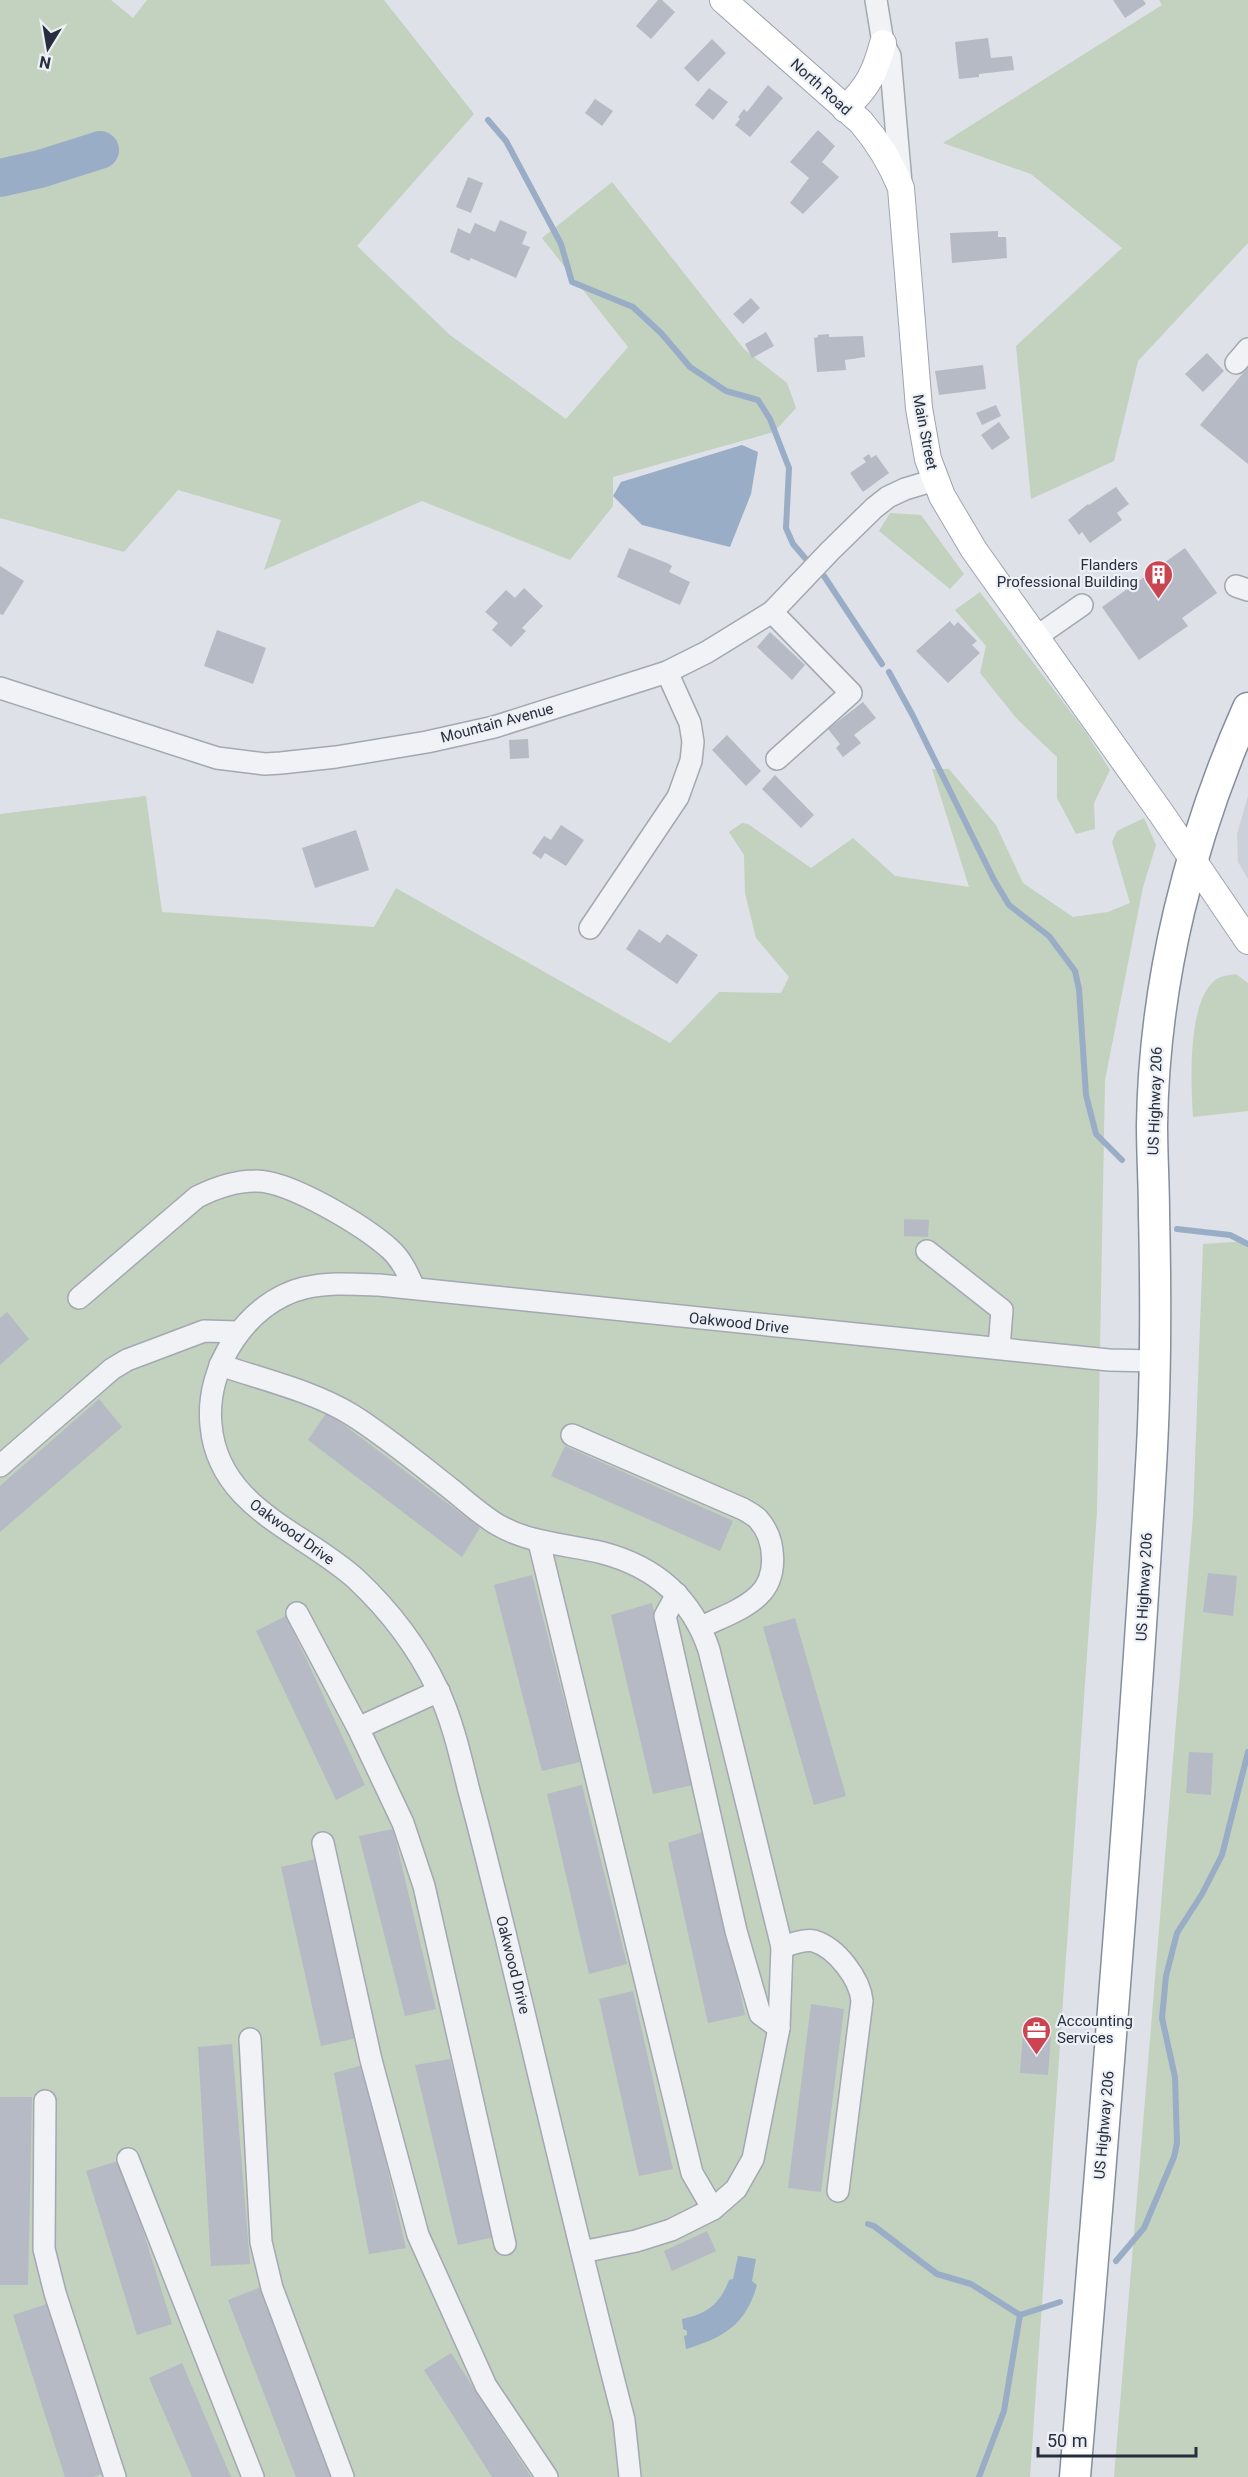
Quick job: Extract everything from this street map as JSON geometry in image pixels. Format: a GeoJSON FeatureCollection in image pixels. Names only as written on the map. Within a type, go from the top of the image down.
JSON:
{"type":"FeatureCollection","features":[{"type":"Feature","properties":{"kind":"highway","name":"US Highway 206"},"geometry":{"type":"LineString","coordinates":[[1075,2477],[1135,1744],[1152,1457],[1154,1360],[1152,1124],[1157,1048],[1170,956],[1193,860],[1222,768],[1248,708]]}},
{"type":"Feature","properties":{"kind":"main road","name":"North Road"},"geometry":{"type":"LineString","coordinates":[[723,0],[845,109],[880,144],[901,188]]}},
{"type":"Feature","properties":{"kind":"main road"},"geometry":{"type":"LineString","coordinates":[[845,109],[868,84],[875,72],[884,43]]}},
{"type":"Feature","properties":{"kind":"main road","name":"Main Street"},"geometry":{"type":"LineString","coordinates":[[901,188],[916,385],[923,434],[935,480],[964,536],[1248,941]]}},
{"type":"Feature","properties":{"kind":"street","name":"Main Street"},"geometry":{"type":"LineString","coordinates":[[876,0],[884,43],[890,56],[901,188]]}},
{"type":"Feature","properties":{"kind":"street","name":"Mountain Avenue"},"geometry":{"type":"LineString","coordinates":[[0,688],[217,758],[265,764],[347,755],[427,742],[483,729],[667,672],[707,652],[772,612],[874,508],[905,489],[935,480]]}},
{"type":"Feature","properties":{"kind":"street"},"geometry":{"type":"LineString","coordinates":[[1036,637],[1082,605]]}},
{"type":"Feature","properties":{"kind":"street"},"geometry":{"type":"LineString","coordinates":[[772,612],[851,693],[777,759]]}},
{"type":"Feature","properties":{"kind":"street"},"geometry":{"type":"LineString","coordinates":[[590,928],[678,797],[691,761],[693,742],[690,723],[667,672]]}},
{"type":"Feature","properties":{"kind":"street"},"geometry":{"type":"LineString","coordinates":[[79,1298],[197,1197],[216,1188],[256,1181],[273,1183],[308,1195],[370,1234],[391,1250],[401,1262],[414,1288]]}},
{"type":"Feature","properties":{"kind":"street"},"geometry":{"type":"LineString","coordinates":[[927,1251],[1002,1310],[999,1348]]}},
{"type":"Feature","properties":{"kind":"street","name":"Oakwood Drive"},"geometry":{"type":"LineString","coordinates":[[630,2477],[624,2420],[459,1749],[439,1692],[415,1648],[374,1596],[334,1561],[265,1516],[247,1500],[232,1481],[221,1463],[211,1427],[211,1404],[220,1365],[238,1332],[270,1304],[301,1288],[345,1284],[414,1288],[1109,1360],[1154,1360]]}},
{"type":"Feature","properties":{"kind":"street"},"geometry":{"type":"LineString","coordinates":[[0,1466],[112,1369],[127,1360],[204,1330],[238,1332]]}},
{"type":"Feature","properties":{"kind":"street"},"geometry":{"type":"LineString","coordinates":[[220,1365],[323,1400],[352,1415],[497,1524],[515,1534],[539,1542],[603,1553],[655,1575],[677,1594],[692,1611],[701,1627],[709,1650],[782,1947],[779,2028],[753,2159],[736,2189],[713,2209],[671,2230],[636,2241],[582,2252]]}},
{"type":"Feature","properties":{"kind":"street"},"geometry":{"type":"LineString","coordinates":[[572,1435],[743,1509],[756,1517],[763,1525],[772,1551],[772,1567],[768,1583],[759,1595],[744,1607],[701,1627]]}},
{"type":"Feature","properties":{"kind":"street"},"geometry":{"type":"LineString","coordinates":[[539,1542],[692,2173],[713,2209]]}},
{"type":"Feature","properties":{"kind":"street"},"geometry":{"type":"LineString","coordinates":[[677,1594],[665,1616],[736,1931],[760,2014],[779,2028]]}},
{"type":"Feature","properties":{"kind":"street"},"geometry":{"type":"LineString","coordinates":[[297,1613],[358,1728],[403,1823],[424,1886],[505,2244]]}},
{"type":"Feature","properties":{"kind":"street"},"geometry":{"type":"LineString","coordinates":[[358,1728],[439,1692]]}},
{"type":"Feature","properties":{"kind":"street"},"geometry":{"type":"LineString","coordinates":[[323,1843],[371,2060],[418,2235],[486,2386],[547,2477]]}},
{"type":"Feature","properties":{"kind":"street"},"geometry":{"type":"LineString","coordinates":[[782,1947],[809,1941],[823,1946],[837,1956],[861,1991],[862,2001],[838,2191]]}},
{"type":"Feature","properties":{"kind":"street"},"geometry":{"type":"LineString","coordinates":[[250,2039],[261,2242],[272,2288],[343,2477]]}},
{"type":"Feature","properties":{"kind":"street"},"geometry":{"type":"LineString","coordinates":[[45,2101],[44,2249],[115,2477]]}},
{"type":"Feature","properties":{"kind":"street"},"geometry":{"type":"LineString","coordinates":[[128,2159],[254,2477]]}},
{"type":"Feature","properties":{"kind":"shaded area"},"geometry":{"type":"Polygon","coordinates":[[[1248,796],[1248,879],[1238,862],[1237,834],[1248,796]]]}},
{"type":"Feature","properties":{"kind":"green space"},"geometry":{"type":"Polygon","coordinates":[[[0,0],[111,0],[133,18],[147,0],[384,0],[474,114],[357,246],[450,335],[566,419],[628,347],[542,238],[612,182],[744,349],[787,383],[796,408],[774,432],[613,477],[613,506],[570,560],[422,501],[264,570],[281,520],[178,490],[124,552],[0,518],[0,0]]]}},
{"type":"Feature","properties":{"kind":"green space"},"geometry":{"type":"Polygon","coordinates":[[[1159,0],[1248,0],[1248,243],[1138,361],[1114,461],[1031,499],[1016,346],[1122,248],[1031,174],[943,143],[1162,5],[1159,0]]]}},
{"type":"Feature","properties":{"kind":"green space"},"geometry":{"type":"Polygon","coordinates":[[[890,513],[921,515],[964,574],[950,589],[879,531],[890,513]]]}},
{"type":"Feature","properties":{"kind":"green space"},"geometry":{"type":"Polygon","coordinates":[[[980,592],[1085,731],[1110,770],[1094,803],[1095,829],[1076,834],[1057,798],[1057,757],[1017,719],[980,673],[986,646],[955,610],[980,592]]]}},
{"type":"Feature","properties":{"kind":"green space"},"geometry":{"type":"Polygon","coordinates":[[[932,769],[949,769],[996,825],[1023,883],[1073,917],[1108,912],[1130,903],[1112,842],[1117,831],[1144,818],[1156,845],[1143,887],[1105,1080],[1097,1511],[1030,2477],[0,2477],[0,814],[146,796],[162,912],[374,927],[396,888],[670,1043],[719,992],[781,993],[789,977],[756,938],[745,893],[744,855],[729,832],[742,823],[748,824],[811,868],[853,838],[895,876],[969,887],[932,769]]]}},
{"type":"Feature","properties":{"kind":"green space"},"geometry":{"type":"Polygon","coordinates":[[[1236,974],[1248,983],[1248,1111],[1193,1117],[1193,1045],[1199,1008],[1205,992],[1216,979],[1236,974]]]}},
{"type":"Feature","properties":{"kind":"green space"},"geometry":{"type":"Polygon","coordinates":[[[1248,1241],[1248,2477],[1114,2477],[1193,1516],[1203,1244],[1248,1241]]]}},
{"type":"Feature","properties":{"kind":"water"},"geometry":{"type":"Polygon","coordinates":[[[742,445],[758,452],[751,494],[730,547],[642,525],[613,496],[621,482],[742,445]]]}},
{"type":"Feature","properties":{"kind":"water"},"geometry":{"type":"Polygon","coordinates":[[[738,2256],[756,2259],[752,2281],[757,2285],[746,2310],[731,2328],[722,2334],[686,2349],[684,2336],[687,2335],[687,2331],[683,2329],[682,2319],[699,2314],[717,2302],[729,2280],[733,2279],[738,2256]]]}},
{"type":"Feature","properties":{"kind":"building"},"geometry":{"type":"Polygon","coordinates":[[[658,0],[662,0],[675,12],[651,39],[636,26],[658,0]]]}},
{"type":"Feature","properties":{"kind":"building"},"geometry":{"type":"Polygon","coordinates":[[[1113,0],[1143,0],[1146,4],[1125,18],[1113,0]]]}},
{"type":"Feature","properties":{"kind":"building"},"geometry":{"type":"Polygon","coordinates":[[[988,38],[991,58],[1012,56],[1014,70],[959,79],[955,42],[988,38]]]}},
{"type":"Feature","properties":{"kind":"building"},"geometry":{"type":"Polygon","coordinates":[[[712,39],[726,53],[698,82],[684,68],[712,39]]]}},
{"type":"Feature","properties":{"kind":"building"},"geometry":{"type":"Polygon","coordinates":[[[768,85],[783,98],[750,137],[735,125],[744,109],[747,112],[768,85]]]}},
{"type":"Feature","properties":{"kind":"building"},"geometry":{"type":"Polygon","coordinates":[[[709,88],[728,102],[713,120],[695,105],[709,88]]]}},
{"type":"Feature","properties":{"kind":"building"},"geometry":{"type":"Polygon","coordinates":[[[595,99],[613,111],[602,126],[585,113],[595,99]]]}},
{"type":"Feature","properties":{"kind":"building"},"geometry":{"type":"Polygon","coordinates":[[[818,130],[835,146],[822,162],[839,177],[803,214],[790,203],[809,178],[790,162],[818,130]]]}},
{"type":"Feature","properties":{"kind":"building"},"geometry":{"type":"Polygon","coordinates":[[[468,177],[483,183],[471,213],[456,207],[468,177]]]}},
{"type":"Feature","properties":{"kind":"building"},"geometry":{"type":"Polygon","coordinates":[[[500,220],[527,232],[522,244],[530,247],[516,278],[471,258],[469,261],[450,252],[458,228],[470,234],[475,223],[495,232],[500,220]]]}},
{"type":"Feature","properties":{"kind":"building"},"geometry":{"type":"Polygon","coordinates":[[[998,231],[998,237],[1006,237],[1007,258],[952,263],[950,233],[998,231]]]}},
{"type":"Feature","properties":{"kind":"building"},"geometry":{"type":"Polygon","coordinates":[[[751,298],[760,308],[743,324],[733,314],[751,298]]]}},
{"type":"Feature","properties":{"kind":"building"},"geometry":{"type":"Polygon","coordinates":[[[766,332],[774,346],[752,358],[745,344],[766,332]]]}},
{"type":"Feature","properties":{"kind":"building"},"geometry":{"type":"Polygon","coordinates":[[[829,334],[829,337],[863,336],[865,357],[845,360],[846,370],[817,372],[814,338],[818,335],[829,334]]]}},
{"type":"Feature","properties":{"kind":"building"},"geometry":{"type":"Polygon","coordinates":[[[1207,353],[1224,371],[1203,392],[1185,374],[1207,353]]]}},
{"type":"Feature","properties":{"kind":"building"},"geometry":{"type":"Polygon","coordinates":[[[983,365],[986,389],[939,395],[935,371],[983,365]]]}},
{"type":"Feature","properties":{"kind":"building"},"geometry":{"type":"Polygon","coordinates":[[[1248,367],[1248,464],[1200,425],[1248,367]]]}},
{"type":"Feature","properties":{"kind":"building"},"geometry":{"type":"Polygon","coordinates":[[[996,405],[1001,416],[982,425],[976,413],[996,405]]]}},
{"type":"Feature","properties":{"kind":"building"},"geometry":{"type":"Polygon","coordinates":[[[999,422],[1010,438],[992,450],[981,435],[999,422]]]}},
{"type":"Feature","properties":{"kind":"building"},"geometry":{"type":"Polygon","coordinates":[[[869,454],[871,458],[876,455],[889,473],[863,492],[850,473],[866,462],[863,458],[869,454]]]}},
{"type":"Feature","properties":{"kind":"building"},"geometry":{"type":"Polygon","coordinates":[[[1116,487],[1129,504],[1117,513],[1122,520],[1090,543],[1082,532],[1079,535],[1068,520],[1088,504],[1116,487]]]}},
{"type":"Feature","properties":{"kind":"building"},"geometry":{"type":"Polygon","coordinates":[[[629,548],[667,563],[672,566],[669,572],[690,582],[680,605],[617,577],[629,548]]]}},
{"type":"Feature","properties":{"kind":"building","name":"Flanders Professional Building"},"geometry":{"type":"Polygon","coordinates":[[[1185,548],[1217,593],[1182,618],[1188,626],[1139,660],[1102,607],[1185,548]]]}},
{"type":"Feature","properties":{"kind":"building"},"geometry":{"type":"Polygon","coordinates":[[[0,566],[24,581],[3,615],[0,614],[0,566]]]}},
{"type":"Feature","properties":{"kind":"building"},"geometry":{"type":"Polygon","coordinates":[[[524,588],[543,606],[522,628],[526,631],[511,647],[492,630],[498,623],[485,612],[506,590],[515,598],[524,588]]]}},
{"type":"Feature","properties":{"kind":"building"},"geometry":{"type":"Polygon","coordinates":[[[950,621],[954,626],[958,622],[977,641],[972,645],[980,653],[948,683],[916,651],[950,621]]]}},
{"type":"Feature","properties":{"kind":"building"},"geometry":{"type":"Polygon","coordinates":[[[217,630],[266,648],[253,684],[204,666],[217,630]]]}},
{"type":"Feature","properties":{"kind":"building"},"geometry":{"type":"Polygon","coordinates":[[[770,632],[805,665],[792,680],[757,647],[770,632]]]}},
{"type":"Feature","properties":{"kind":"building"},"geometry":{"type":"Polygon","coordinates":[[[863,702],[876,718],[854,735],[861,743],[843,757],[836,748],[840,744],[828,729],[863,702]]]}},
{"type":"Feature","properties":{"kind":"building"},"geometry":{"type":"Polygon","coordinates":[[[727,735],[761,771],[746,786],[712,750],[727,735]]]}},
{"type":"Feature","properties":{"kind":"building"},"geometry":{"type":"Polygon","coordinates":[[[528,739],[529,758],[510,759],[509,740],[528,739]]]}},
{"type":"Feature","properties":{"kind":"building"},"geometry":{"type":"Polygon","coordinates":[[[775,775],[814,815],[801,828],[762,789],[775,775]]]}},
{"type":"Feature","properties":{"kind":"building"},"geometry":{"type":"Polygon","coordinates":[[[561,825],[584,840],[566,866],[545,853],[541,859],[532,853],[544,836],[551,840],[561,825]]]}},
{"type":"Feature","properties":{"kind":"building"},"geometry":{"type":"Polygon","coordinates":[[[356,830],[369,870],[315,888],[302,848],[356,830]]]}},
{"type":"Feature","properties":{"kind":"building"},"geometry":{"type":"Polygon","coordinates":[[[639,929],[660,943],[667,934],[698,955],[677,984],[626,949],[639,929]]]}},
{"type":"Feature","properties":{"kind":"building"},"geometry":{"type":"Polygon","coordinates":[[[904,1219],[929,1220],[928,1237],[904,1236],[904,1219]]]}},
{"type":"Feature","properties":{"kind":"building"},"geometry":{"type":"Polygon","coordinates":[[[7,1312],[29,1339],[0,1365],[0,1318],[7,1312]]]}},
{"type":"Feature","properties":{"kind":"building"},"geometry":{"type":"Polygon","coordinates":[[[99,1399],[122,1427],[0,1532],[0,1486],[99,1399]]]}},
{"type":"Feature","properties":{"kind":"building"},"geometry":{"type":"Polygon","coordinates":[[[327,1412],[480,1528],[462,1557],[308,1440],[327,1412]]]}},
{"type":"Feature","properties":{"kind":"building"},"geometry":{"type":"Polygon","coordinates":[[[565,1446],[733,1521],[720,1551],[551,1476],[565,1446]]]}},
{"type":"Feature","properties":{"kind":"building"},"geometry":{"type":"Polygon","coordinates":[[[1208,1573],[1237,1576],[1233,1616],[1203,1612],[1208,1573]]]}},
{"type":"Feature","properties":{"kind":"building"},"geometry":{"type":"Polygon","coordinates":[[[532,1575],[580,1762],[542,1771],[494,1585],[532,1575]]]}},
{"type":"Feature","properties":{"kind":"building"},"geometry":{"type":"Polygon","coordinates":[[[652,1603],[693,1785],[653,1794],[611,1615],[652,1603]]]}},
{"type":"Feature","properties":{"kind":"building"},"geometry":{"type":"Polygon","coordinates":[[[286,1616],[365,1785],[336,1800],[256,1631],[286,1616]]]}},
{"type":"Feature","properties":{"kind":"building"},"geometry":{"type":"Polygon","coordinates":[[[795,1618],[846,1796],[814,1805],[763,1627],[795,1618]]]}},
{"type":"Feature","properties":{"kind":"building"},"geometry":{"type":"Polygon","coordinates":[[[1189,1752],[1213,1753],[1211,1795],[1186,1793],[1189,1752]]]}},
{"type":"Feature","properties":{"kind":"building"},"geometry":{"type":"Polygon","coordinates":[[[582,1785],[627,1964],[589,1974],[547,1794],[582,1785]]]}},
{"type":"Feature","properties":{"kind":"building"},"geometry":{"type":"Polygon","coordinates":[[[393,1829],[436,2009],[405,2016],[359,1836],[393,1829]]]}},
{"type":"Feature","properties":{"kind":"building"},"geometry":{"type":"Polygon","coordinates":[[[706,1831],[745,2015],[708,2023],[668,1843],[706,1831]]]}},
{"type":"Feature","properties":{"kind":"building"},"geometry":{"type":"Polygon","coordinates":[[[316,1859],[357,2038],[321,2046],[281,1867],[316,1859]]]}},
{"type":"Feature","properties":{"kind":"building"},"geometry":{"type":"Polygon","coordinates":[[[633,1991],[673,2169],[639,2176],[599,1999],[633,1991]]]}},
{"type":"Feature","properties":{"kind":"building"},"geometry":{"type":"Polygon","coordinates":[[[811,2004],[844,2009],[821,2192],[788,2188],[811,2004]]]}},
{"type":"Feature","properties":{"kind":"building","name":"Accounting Services"},"geometry":{"type":"Polygon","coordinates":[[[1023,2034],[1051,2036],[1048,2075],[1020,2073],[1023,2034]]]}},
{"type":"Feature","properties":{"kind":"building"},"geometry":{"type":"Polygon","coordinates":[[[232,2044],[250,2264],[211,2266],[198,2047],[232,2044]]]}},
{"type":"Feature","properties":{"kind":"building"},"geometry":{"type":"Polygon","coordinates":[[[450,2059],[494,2237],[458,2245],[415,2065],[450,2059]]]}},
{"type":"Feature","properties":{"kind":"building"},"geometry":{"type":"Polygon","coordinates":[[[363,2065],[406,2248],[369,2254],[334,2073],[363,2065]]]}},
{"type":"Feature","properties":{"kind":"building"},"geometry":{"type":"Polygon","coordinates":[[[0,2097],[32,2097],[28,2285],[0,2285],[0,2097]]]}},
{"type":"Feature","properties":{"kind":"building"},"geometry":{"type":"Polygon","coordinates":[[[121,2160],[172,2324],[137,2335],[86,2171],[121,2160]]]}},
{"type":"Feature","properties":{"kind":"building"},"geometry":{"type":"Polygon","coordinates":[[[707,2231],[716,2251],[672,2271],[664,2251],[707,2231]]]}},
{"type":"Feature","properties":{"kind":"building"},"geometry":{"type":"Polygon","coordinates":[[[261,2287],[334,2477],[296,2477],[228,2300],[261,2287]]]}},
{"type":"Feature","properties":{"kind":"building"},"geometry":{"type":"Polygon","coordinates":[[[47,2304],[102,2474],[93,2477],[65,2477],[13,2315],[47,2304]]]}},
{"type":"Feature","properties":{"kind":"building"},"geometry":{"type":"Polygon","coordinates":[[[451,2353],[531,2477],[492,2477],[424,2370],[451,2353]]]}},
{"type":"Feature","properties":{"kind":"building"},"geometry":{"type":"Polygon","coordinates":[[[182,2363],[231,2477],[192,2477],[149,2378],[182,2363]]]}},
{"type":"Feature","properties":{"kind":"waterway"},"geometry":{"type":"LineString","coordinates":[[488,120],[506,141],[561,244],[572,282],[633,307],[661,333],[690,367],[726,391],[758,400],[770,419],[789,468],[786,528],[793,544],[805,558]]}},
{"type":"Feature","properties":{"kind":"waterway"},"geometry":{"type":"LineString","coordinates":[[0,178],[40,169],[100,150]]}},
{"type":"Feature","properties":{"kind":"waterway"},"geometry":{"type":"LineString","coordinates":[[824,576],[882,664]]}},
{"type":"Feature","properties":{"kind":"waterway"},"geometry":{"type":"LineString","coordinates":[[889,672],[994,880],[1009,905],[1049,936],[1075,971],[1079,989],[1086,1095],[1096,1134],[1122,1160]]}},
{"type":"Feature","properties":{"kind":"waterway"},"geometry":{"type":"LineString","coordinates":[[1177,1229],[1230,1235],[1248,1244]]}},
{"type":"Feature","properties":{"kind":"waterway"},"geometry":{"type":"LineString","coordinates":[[1116,2261],[1144,2228],[1174,2157],[1177,2143],[1175,2077],[1162,2018],[1166,1976],[1177,1933],[1202,1894],[1222,1855],[1248,1752]]}},
{"type":"Feature","properties":{"kind":"waterway"},"geometry":{"type":"LineString","coordinates":[[868,2224],[874,2226],[937,2274],[971,2284],[1020,2315],[1060,2302]]}},
{"type":"Feature","properties":{"kind":"waterway"},"geometry":{"type":"LineString","coordinates":[[979,2477],[1004,2411],[1020,2315]]}},
{"type":"Feature","properties":{"kind":"place","name":"Flanders Professional Building"},"geometry":{"type":"Point","coordinates":[1159,600]}},
{"type":"Feature","properties":{"kind":"place","name":"Accounting Services"},"geometry":{"type":"Point","coordinates":[1036,2056]}}]}
